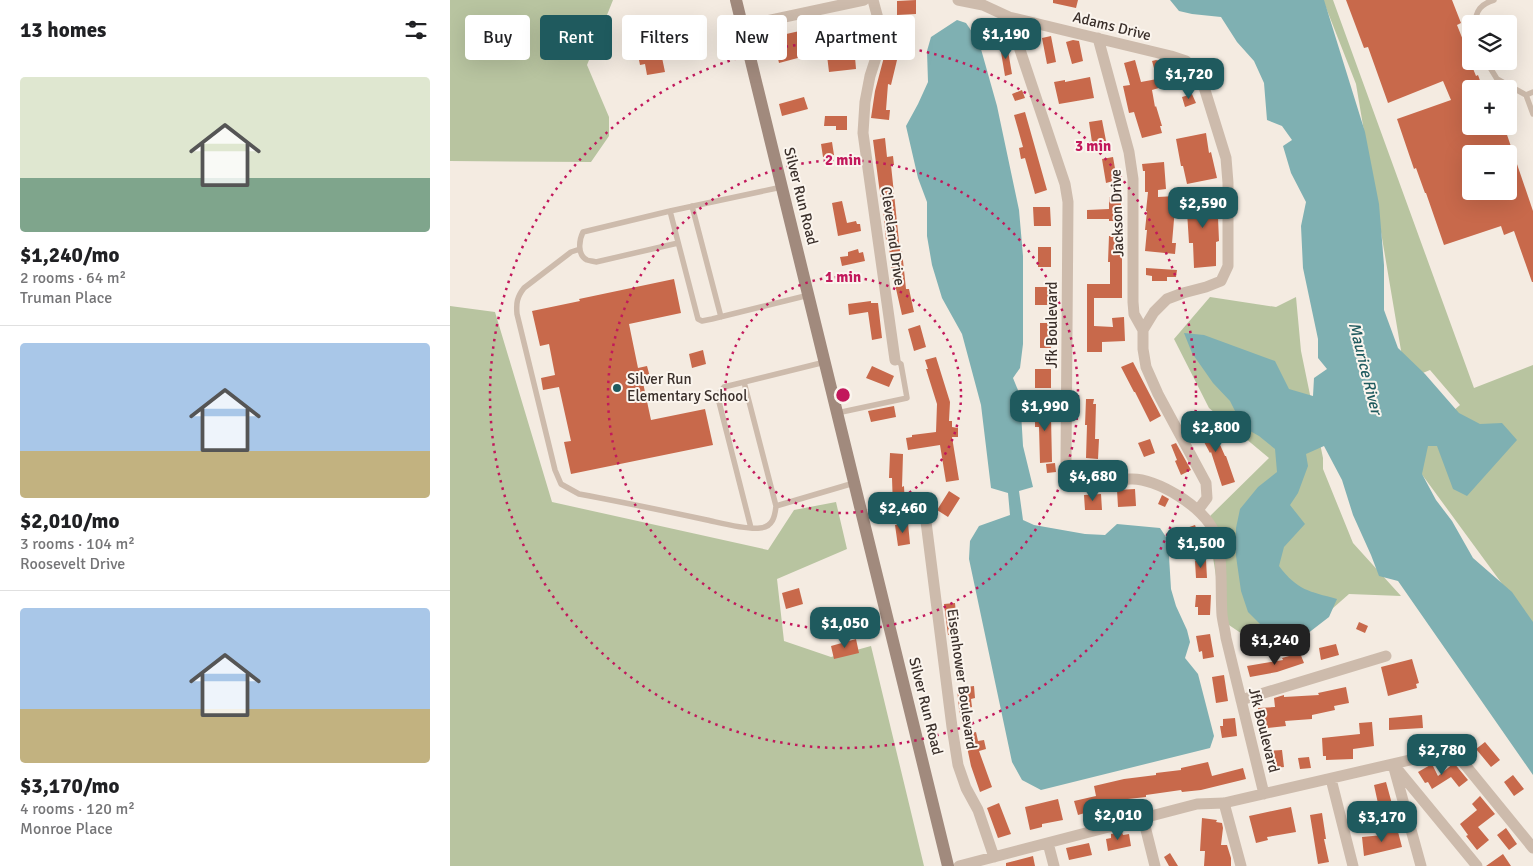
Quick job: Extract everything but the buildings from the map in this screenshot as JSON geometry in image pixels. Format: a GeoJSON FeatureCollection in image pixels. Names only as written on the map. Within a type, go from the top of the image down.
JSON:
{"type":"FeatureCollection","features":[{"type":"Feature","properties":{"kind":"main road","name":"Silver Run Road"},"geometry":{"type":"LineString","coordinates":[[736,0],[740,15]]}},
{"type":"Feature","properties":{"kind":"main road","name":"Silver Run Road"},"geometry":{"type":"LineString","coordinates":[[751,60],[948,866]]}},
{"type":"Feature","properties":{"kind":"street"},"geometry":{"type":"LineString","coordinates":[[787,17],[864,0]]}},
{"type":"Feature","properties":{"kind":"street","name":"Cleveland Drive"},"geometry":{"type":"LineString","coordinates":[[873,0],[880,26],[881,42],[870,76],[865,102],[863,133],[895,360]]}},
{"type":"Feature","properties":{"kind":"street","name":"Adams Drive"},"geometry":{"type":"LineString","coordinates":[[958,0],[983,5],[1009,17],[1171,56],[1186,61],[1200,74],[1226,158],[1228,183],[1228,266],[1221,281],[1206,287],[1183,292],[1167,299],[1154,312],[1143,330]]}},
{"type":"Feature","properties":{"kind":"street","name":"Jfk Boulevard"},"geometry":{"type":"LineString","coordinates":[[1009,17],[1065,184],[1068,202],[1066,461],[1069,476],[1080,485],[1132,479],[1154,483],[1174,493],[1198,510],[1214,530],[1220,556],[1222,615],[1226,638],[1264,794]]}},
{"type":"Feature","properties":{"kind":"street","name":"Jackson Drive"},"geometry":{"type":"LineString","coordinates":[[1098,38],[1129,152],[1133,179],[1133,302],[1134,314],[1143,330]]}},
{"type":"Feature","properties":{"kind":"street"},"geometry":{"type":"LineString","coordinates":[[1143,330],[1143,349],[1146,367],[1158,394],[1206,483],[1207,498],[1198,510]]}},
{"type":"Feature","properties":{"kind":"street","name":"Eisenhower Boulevard"},"geometry":{"type":"LineString","coordinates":[[924,498],[958,765],[966,788],[978,810],[994,857]]}},
{"type":"Feature","properties":{"kind":"street"},"geometry":{"type":"LineString","coordinates":[[1241,700],[1386,656]]}},
{"type":"Feature","properties":{"kind":"street"},"geometry":{"type":"LineString","coordinates":[[959,866],[1197,804],[1224,803],[1452,750],[1533,848]]}},
{"type":"Feature","properties":{"kind":"street"},"geometry":{"type":"LineString","coordinates":[[1393,764],[1421,866]]}},
{"type":"Feature","properties":{"kind":"street"},"geometry":{"type":"LineString","coordinates":[[1393,764],[1476,866]]}},
{"type":"Feature","properties":{"kind":"street"},"geometry":{"type":"LineString","coordinates":[[1331,779],[1353,866]]}},
{"type":"Feature","properties":{"kind":"street"},"geometry":{"type":"LineString","coordinates":[[1224,803],[1241,866]]}},
{"type":"Feature","properties":{"kind":"street"},"geometry":{"type":"LineString","coordinates":[[1143,818],[1154,866]]}},
{"type":"Feature","properties":{"kind":"street"},"geometry":{"type":"LineString","coordinates":[[1048,843],[1054,866]]}},
{"type":"Feature","properties":{"kind":"lane"},"geometry":{"type":"LineString","coordinates":[[1476,15],[1485,3],[1494,0]]}},
{"type":"Feature","properties":{"kind":"lane"},"geometry":{"type":"LineString","coordinates":[[1492,70],[1497,79],[1526,95],[1533,114]]}},
{"type":"Feature","properties":{"kind":"lane"},"geometry":{"type":"LineString","coordinates":[[1526,95],[1533,92]]}},
{"type":"Feature","properties":{"kind":"lane"},"geometry":{"type":"LineString","coordinates":[[678,244],[596,262],[586,260],[580,249],[580,239],[584,232],[782,187]]}},
{"type":"Feature","properties":{"kind":"lane"},"geometry":{"type":"LineString","coordinates":[[692,206],[721,317]]}},
{"type":"Feature","properties":{"kind":"lane"},"geometry":{"type":"LineString","coordinates":[[670,211],[698,319],[702,321],[808,296]]}},
{"type":"Feature","properties":{"kind":"lane"},"geometry":{"type":"LineString","coordinates":[[580,249],[571,252],[524,288],[516,302],[517,314],[555,470],[561,484],[579,494],[750,528],[767,526],[772,522],[776,506],[744,382]]}},
{"type":"Feature","properties":{"kind":"lane"},"geometry":{"type":"LineString","coordinates":[[837,413],[907,398],[901,364],[895,360]]}},
{"type":"Feature","properties":{"kind":"lane"},"geometry":{"type":"LineString","coordinates":[[750,528],[718,398],[720,392],[724,388],[744,382],[825,362]]}},
{"type":"Feature","properties":{"kind":"lane"},"geometry":{"type":"LineString","coordinates":[[776,506],[854,483]]}},
{"type":"Feature","properties":{"kind":"green space"},"geometry":{"type":"Polygon","coordinates":[[[450,0],[613,0],[607,15],[540,15],[540,60],[589,60],[587,65],[609,117],[609,136],[591,162],[450,161],[450,0]]]}},
{"type":"Feature","properties":{"kind":"green space"},"geometry":{"type":"Polygon","coordinates":[[[1323,0],[1333,0],[1474,388],[1533,365],[1533,626],[1415,465],[1418,441],[1460,405],[1430,370],[1406,380],[1356,84],[1323,0]]]}},
{"type":"Feature","properties":{"kind":"green space"},"geometry":{"type":"Polygon","coordinates":[[[1210,297],[1276,307],[1296,297],[1301,351],[1323,458],[1323,469],[1353,543],[1401,596],[1349,594],[1291,645],[1260,646],[1223,621],[1207,519],[1269,458],[1209,408],[1174,339],[1210,297]]]}},
{"type":"Feature","properties":{"kind":"green space"},"geometry":{"type":"Polygon","coordinates":[[[450,306],[495,312],[552,502],[768,550],[794,510],[836,502],[847,549],[777,579],[784,641],[831,657],[871,646],[924,866],[450,866],[450,306]]]}},
{"type":"Feature","properties":{"kind":"water","name":"Maurice River"},"geometry":{"type":"Polygon","coordinates":[[[1170,0],[1324,0],[1365,132],[1379,204],[1384,265],[1384,310],[1398,348],[1425,374],[1459,413],[1480,424],[1502,423],[1517,440],[1467,496],[1453,489],[1437,446],[1428,446],[1422,474],[1436,500],[1452,521],[1473,558],[1512,592],[1533,622],[1533,775],[1398,581],[1379,576],[1353,515],[1342,480],[1324,446],[1306,454],[1308,466],[1298,493],[1290,505],[1305,524],[1284,547],[1279,566],[1292,581],[1305,589],[1337,599],[1329,617],[1307,634],[1285,639],[1266,630],[1248,612],[1241,591],[1236,556],[1236,528],[1240,509],[1258,487],[1277,472],[1275,449],[1259,436],[1243,427],[1230,401],[1213,383],[1192,353],[1184,333],[1204,335],[1275,361],[1289,389],[1313,396],[1314,378],[1327,369],[1318,358],[1318,339],[1303,268],[1301,226],[1306,202],[1291,173],[1283,146],[1292,140],[1282,126],[1267,120],[1264,83],[1254,61],[1237,42],[1221,17],[1179,11],[1170,0]]]}},
{"type":"Feature","properties":{"kind":"water"},"geometry":{"type":"Polygon","coordinates":[[[957,20],[966,23],[979,42],[997,106],[1019,210],[1023,256],[1023,344],[1020,368],[1013,378],[1020,395],[1023,446],[1033,487],[1019,491],[1023,520],[1034,525],[1085,534],[1105,535],[1117,524],[1160,528],[1168,540],[1171,589],[1190,642],[1185,658],[1198,674],[1214,736],[1210,748],[1041,790],[1022,780],[1012,762],[969,559],[970,541],[979,526],[1010,515],[1008,493],[991,488],[981,405],[962,334],[942,298],[932,265],[927,236],[927,202],[918,178],[906,126],[928,82],[927,51],[931,37],[957,20]]]}},
{"type":"Feature","properties":{"kind":"place","name":"Silver Run Elementary School"},"geometry":{"type":"Point","coordinates":[617,388]}}]}
